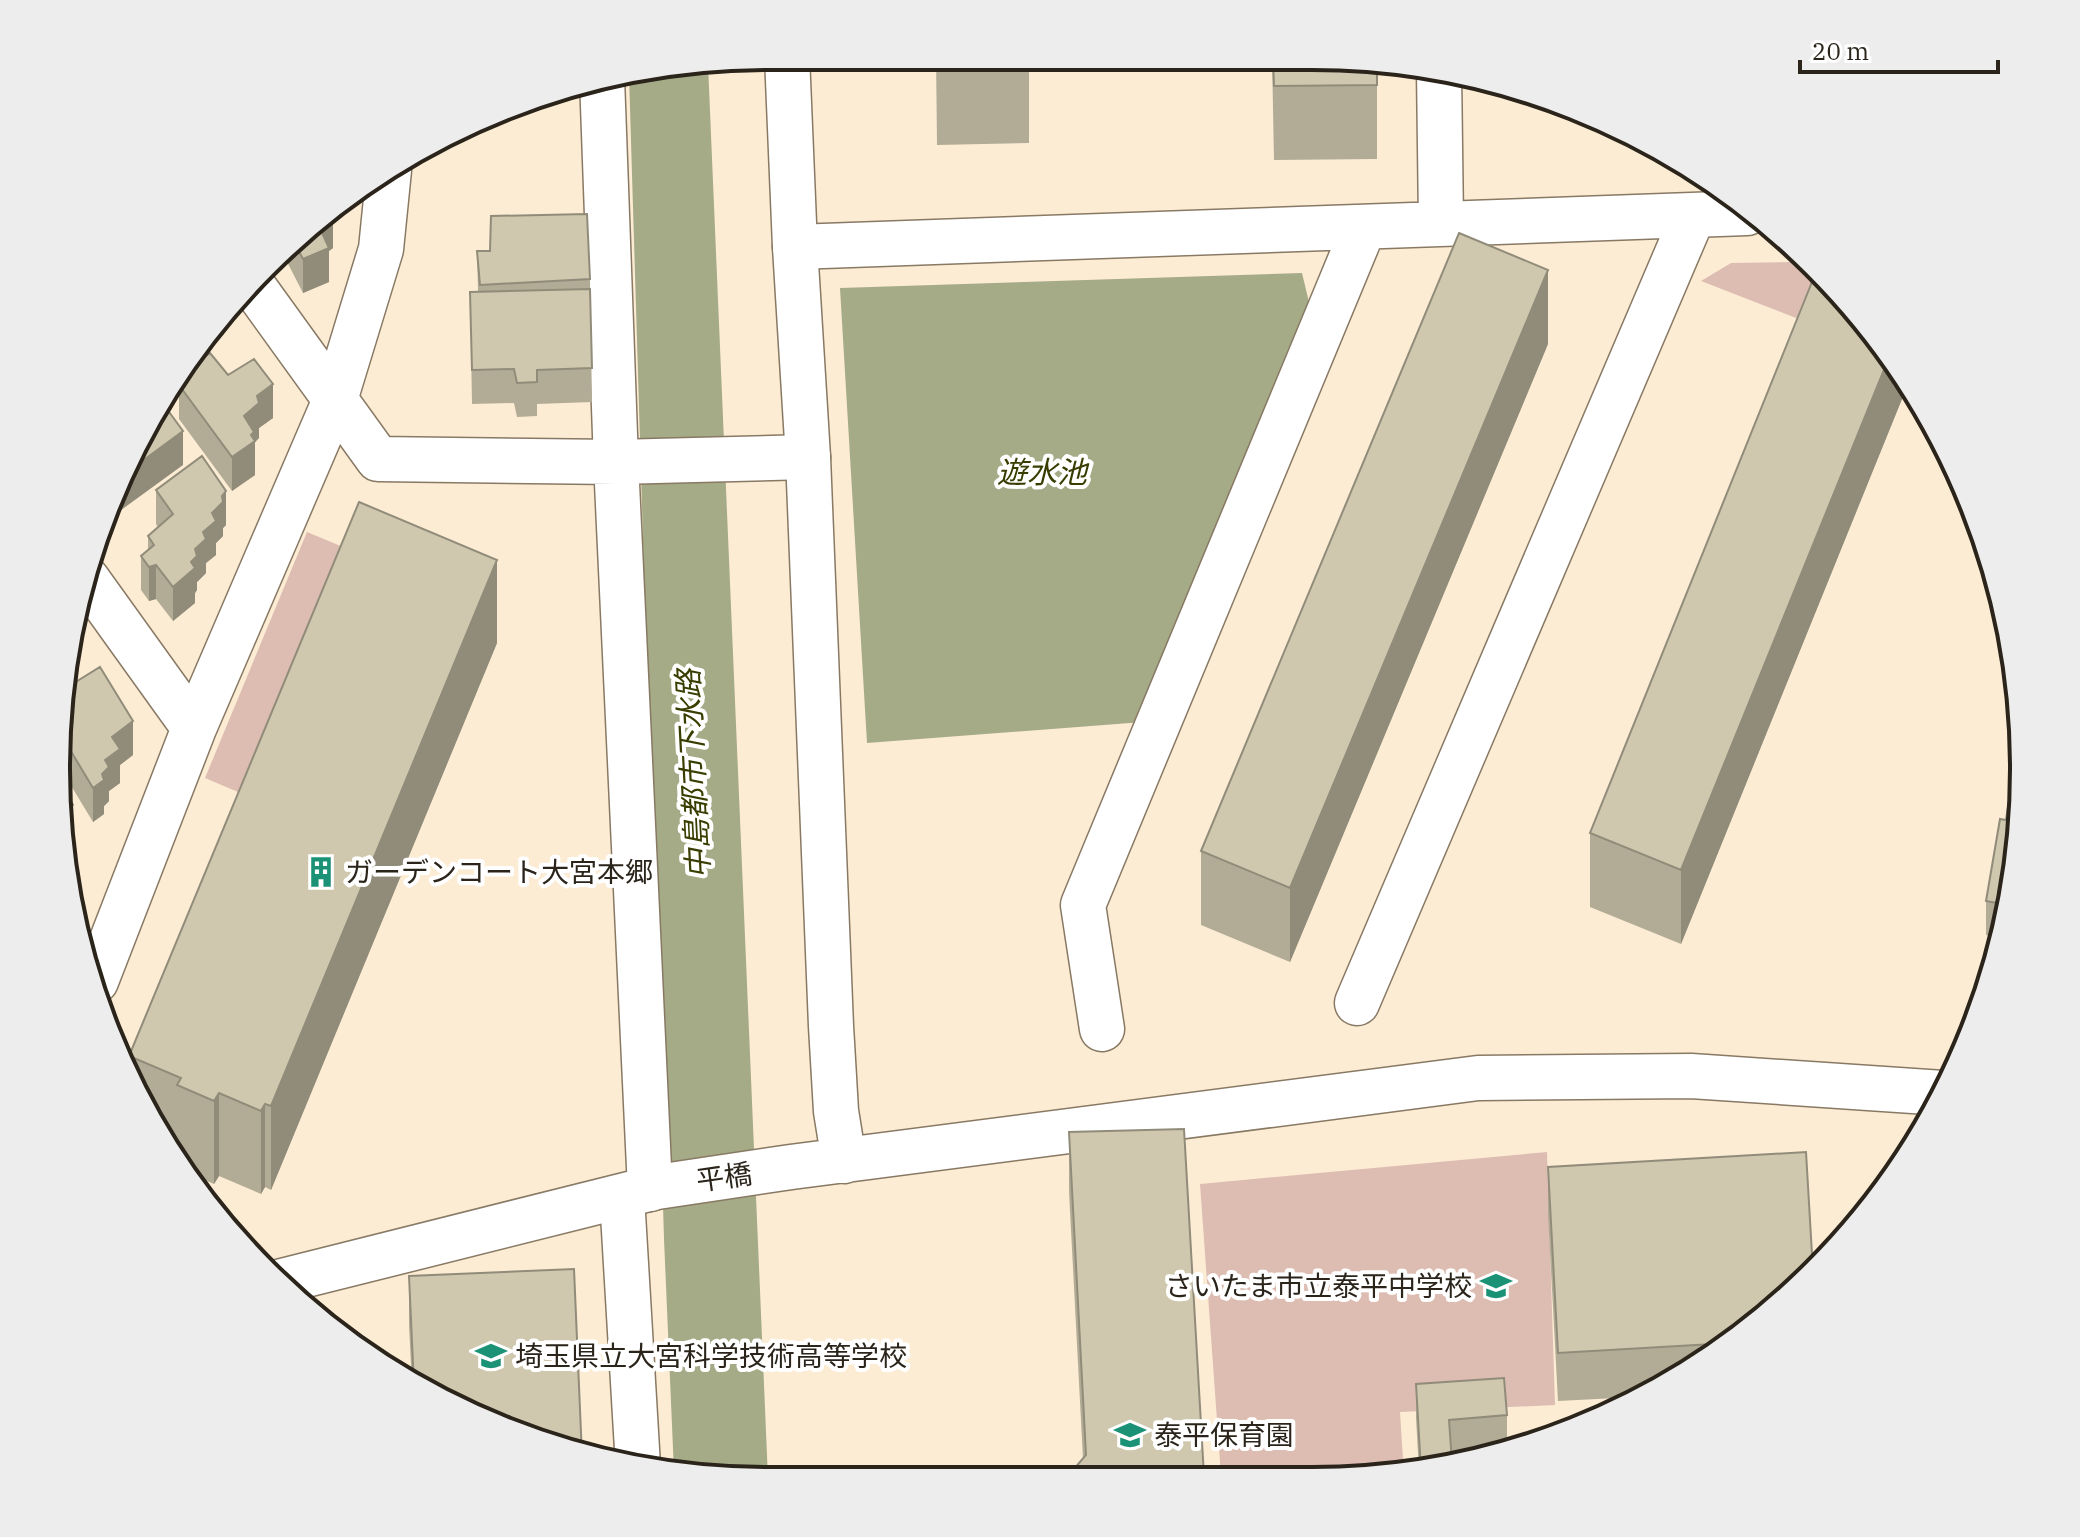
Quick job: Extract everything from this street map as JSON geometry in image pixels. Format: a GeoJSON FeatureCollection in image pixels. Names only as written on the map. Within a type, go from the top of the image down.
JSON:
{"type":"FeatureCollection","features":[{"type":"Feature","properties":{"kind":"street"},"geometry":{"type":"LineString","coordinates":[[788,70],[808,457],[831,1026],[836,1111],[844,1161]]}},
{"type":"Feature","properties":{"kind":"street"},"geometry":{"type":"LineString","coordinates":[[1439,82],[1441,223]]}},
{"type":"Feature","properties":{"kind":"street"},"geometry":{"type":"LineString","coordinates":[[602,90],[643,1191],[638,1455]]}},
{"type":"Feature","properties":{"kind":"street"},"geometry":{"type":"LineString","coordinates":[[100,970],[194,728],[335,400],[381,249],[388,183]]}},
{"type":"Feature","properties":{"kind":"street"},"geometry":{"type":"LineString","coordinates":[[795,247],[1736,214]]}},
{"type":"Feature","properties":{"kind":"street"},"geometry":{"type":"LineString","coordinates":[[1357,1003],[1693,216]]}},
{"type":"Feature","properties":{"kind":"street"},"geometry":{"type":"LineString","coordinates":[[1102,1029],[1083,905],[1364,227]]}},
{"type":"Feature","properties":{"kind":"street"},"geometry":{"type":"LineString","coordinates":[[258,293],[378,459],[616,462],[808,457]]}},
{"type":"Feature","properties":{"kind":"street"},"geometry":{"type":"LineString","coordinates":[[94,589],[194,728]]}},
{"type":"Feature","properties":{"kind":"street","name":"平橋"},"geometry":{"type":"LineString","coordinates":[[292,1279],[643,1191],[791,1167],[1478,1078],[1691,1076],[1930,1092]]}},
{"type":"Feature","properties":{"kind":"shaded area"},"geometry":{"type":"Polygon","coordinates":[[[1792,262],[1837,308],[1868,346],[1701,281],[1731,263],[1792,262]]]}},
{"type":"Feature","properties":{"kind":"shaded area"},"geometry":{"type":"Polygon","coordinates":[[[307,532],[348,549],[245,795],[205,778],[307,532]]]}},
{"type":"Feature","properties":{"kind":"shaded area"},"geometry":{"type":"Polygon","coordinates":[[[1547,1152],[1555,1405],[1400,1412],[1403,1461],[1357,1466],[1220,1467],[1200,1184],[1547,1152]]]}},
{"type":"Feature","properties":{"kind":"water","name":"中島都市下水路"},"geometry":{"type":"Polygon","coordinates":[[[708,73],[767,1467],[674,1460],[629,84],[708,73]]]}},
{"type":"Feature","properties":{"kind":"water","name":"遊水池"},"geometry":{"type":"Polygon","coordinates":[[[1302,273],[1314,323],[1143,722],[867,743],[840,288],[1302,273]]]}},
{"type":"Feature","properties":{"kind":"building"},"geometry":{"type":"Polygon","coordinates":[[[1273,70],[1377,73],[1377,85],[1274,86],[1273,70]]]}},
{"type":"Feature","properties":{"kind":"building"},"geometry":{"type":"Polygon","coordinates":[[[587,214],[590,279],[480,285],[477,251],[490,251],[491,216],[587,214]]]}},
{"type":"Feature","properties":{"kind":"building"},"geometry":{"type":"Polygon","coordinates":[[[322,232],[329,248],[303,259],[299,252],[322,232]]]}},
{"type":"Feature","properties":{"kind":"building"},"geometry":{"type":"Polygon","coordinates":[[[1459,233],[1548,270],[1290,888],[1201,851],[1459,233]]]}},
{"type":"Feature","properties":{"kind":"building"},"geometry":{"type":"Polygon","coordinates":[[[1812,282],[1837,308],[1884,369],[1681,870],[1590,833],[1812,282]]]}},
{"type":"Feature","properties":{"kind":"building"},"geometry":{"type":"Polygon","coordinates":[[[590,289],[592,368],[537,370],[537,382],[517,383],[514,369],[472,370],[470,292],[590,289]]]}},
{"type":"Feature","properties":{"kind":"building"},"geometry":{"type":"Polygon","coordinates":[[[210,353],[228,375],[254,359],[273,384],[257,396],[259,403],[244,416],[254,432],[251,435],[255,441],[232,457],[182,389],[210,353]]]}},
{"type":"Feature","properties":{"kind":"building"},"geometry":{"type":"Polygon","coordinates":[[[169,411],[183,431],[141,462],[169,411]]]}},
{"type":"Feature","properties":{"kind":"building"},"geometry":{"type":"Polygon","coordinates":[[[202,456],[226,491],[222,496],[223,502],[212,513],[216,521],[203,532],[206,539],[195,549],[197,556],[191,562],[195,568],[173,587],[156,565],[149,567],[141,556],[154,545],[148,536],[173,514],[156,490],[202,456]]]}},
{"type":"Feature","properties":{"kind":"building","name":"ガーデンコート大宮本郷"},"geometry":{"type":"Polygon","coordinates":[[[359,502],[497,560],[271,1106],[265,1104],[261,1111],[219,1093],[214,1101],[177,1085],[181,1078],[133,1058],[131,1052],[359,502]]]}},
{"type":"Feature","properties":{"kind":"building"},"geometry":{"type":"Polygon","coordinates":[[[100,667],[133,721],[112,737],[120,749],[105,760],[109,767],[102,774],[104,780],[93,788],[70,750],[75,682],[100,667]]]}},
{"type":"Feature","properties":{"kind":"building"},"geometry":{"type":"Polygon","coordinates":[[[2009,798],[1997,903],[1986,901],[2000,819],[2006,820],[2009,798]]]}},
{"type":"Feature","properties":{"kind":"building"},"geometry":{"type":"Polygon","coordinates":[[[1184,1129],[1203,1467],[1076,1467],[1086,1455],[1069,1132],[1184,1129]]]}},
{"type":"Feature","properties":{"kind":"building"},"geometry":{"type":"Polygon","coordinates":[[[1806,1152],[1812,1255],[1772,1294],[1707,1344],[1558,1353],[1548,1167],[1806,1152]]]}},
{"type":"Feature","properties":{"kind":"building","name":"埼玉県立大宮科学技術高等学校"},"geometry":{"type":"Polygon","coordinates":[[[574,1269],[581,1441],[501,1414],[413,1369],[409,1276],[574,1269]]]}},
{"type":"Feature","properties":{"kind":"building"},"geometry":{"type":"Polygon","coordinates":[[[1504,1378],[1507,1415],[1449,1420],[1451,1453],[1420,1458],[1416,1384],[1504,1378]]]}},
{"type":"Feature","properties":{"kind":"place","name":"ガーデンコート大宮本郷"},"geometry":{"type":"Point","coordinates":[321,872]}},
{"type":"Feature","properties":{"kind":"place","name":"さいたま市立泰平中学校"},"geometry":{"type":"Point","coordinates":[1496,1286]}},
{"type":"Feature","properties":{"kind":"place","name":"埼玉県立大宮科学技術高等学校"},"geometry":{"type":"Point","coordinates":[491,1356]}},
{"type":"Feature","properties":{"kind":"place","name":"泰平保育園"},"geometry":{"type":"Point","coordinates":[1130,1435]}}]}
